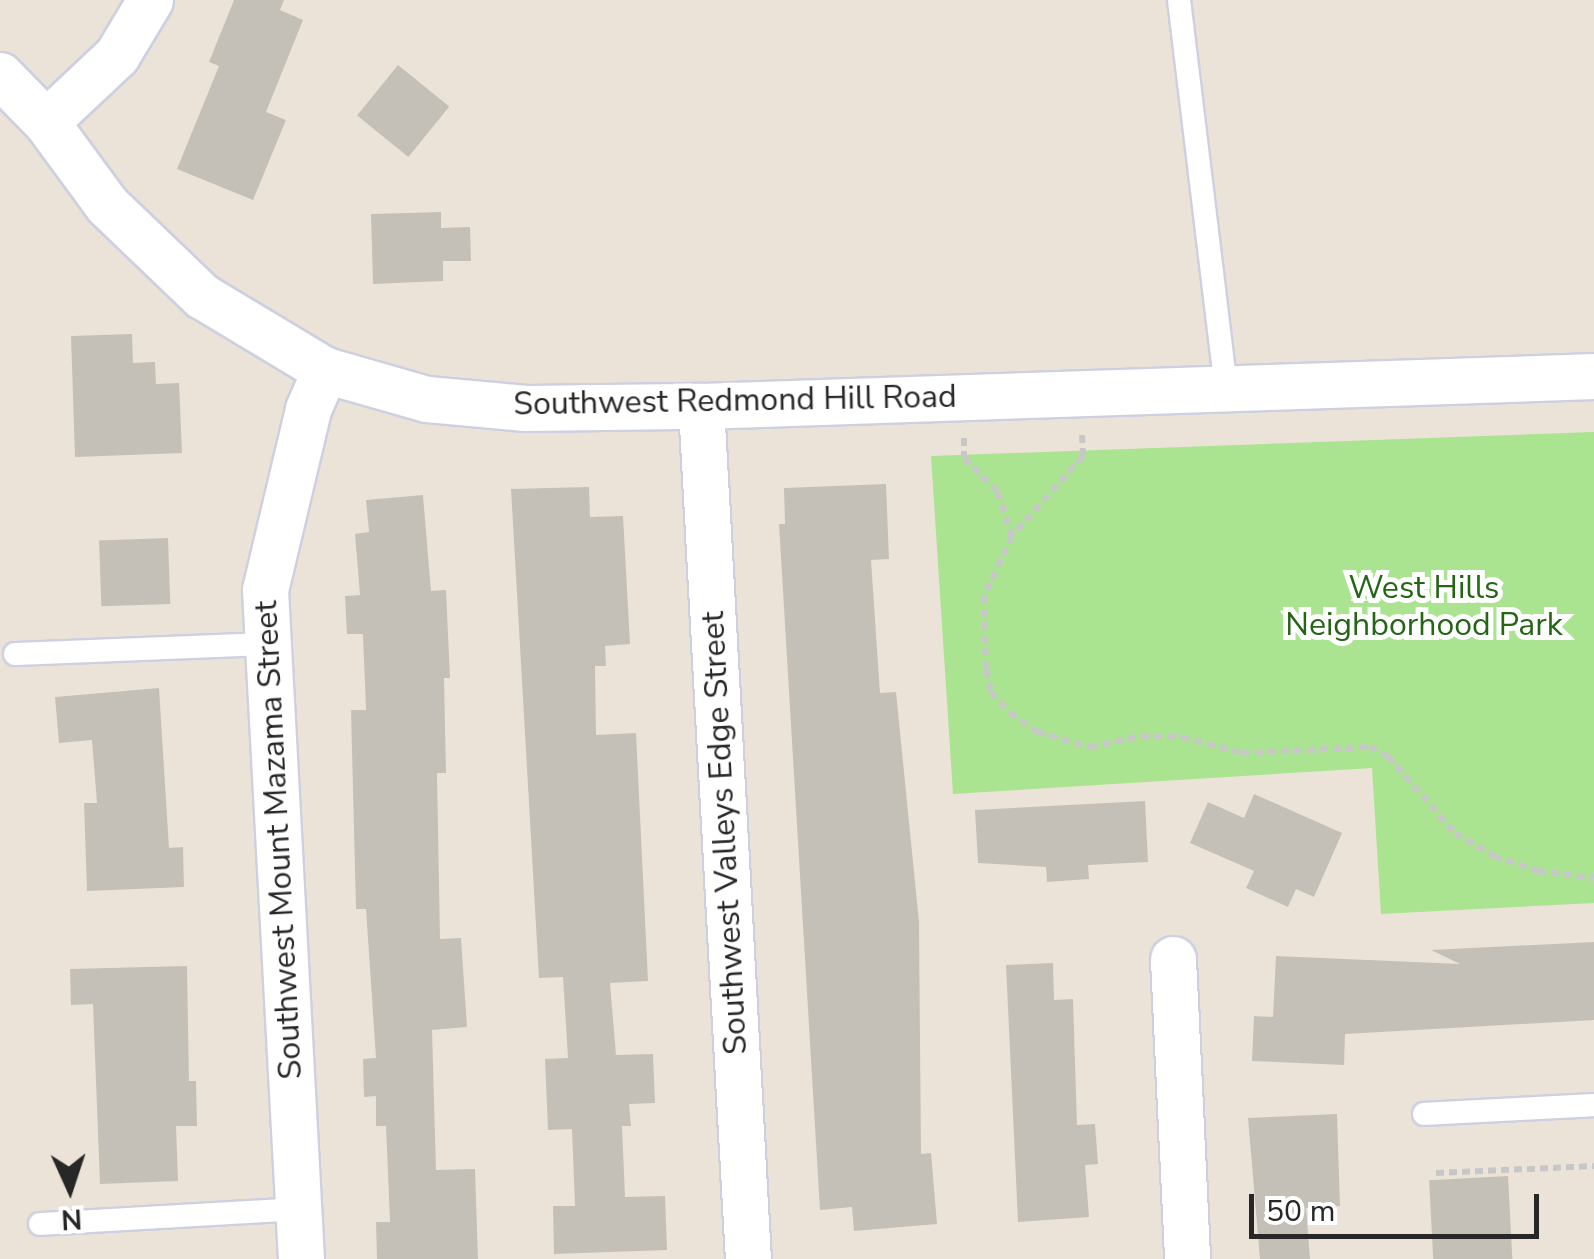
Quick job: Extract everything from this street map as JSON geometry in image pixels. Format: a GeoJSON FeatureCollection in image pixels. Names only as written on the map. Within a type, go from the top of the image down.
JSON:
{"type":"FeatureCollection","features":[{"type":"Feature","properties":{"kind":"street"},"geometry":{"type":"LineString","coordinates":[[46,122],[117,55],[150,0]]}},
{"type":"Feature","properties":{"kind":"street","name":"Southwest Redmond Hill Road"},"geometry":{"type":"LineString","coordinates":[[0,75],[46,122],[107,205],[202,296],[325,370],[447,401],[526,408],[701,406],[1594,376]]}},
{"type":"Feature","properties":{"kind":"street","name":"Southwest Mount Mazama Street"},"geometry":{"type":"LineString","coordinates":[[301,1259],[265,590],[277,523],[325,370]]}},
{"type":"Feature","properties":{"kind":"street","name":"Southwest Valleys Edge Street"},"geometry":{"type":"LineString","coordinates":[[701,406],[748,1259]]}},
{"type":"Feature","properties":{"kind":"street"},"geometry":{"type":"LineString","coordinates":[[1173,958],[1187,1259]]}},
{"type":"Feature","properties":{"kind":"lane"},"geometry":{"type":"LineString","coordinates":[[1180,0],[1226,388]]}},
{"type":"Feature","properties":{"kind":"lane"},"geometry":{"type":"LineString","coordinates":[[15,654],[268,644]]}},
{"type":"Feature","properties":{"kind":"lane"},"geometry":{"type":"LineString","coordinates":[[1424,1114],[1594,1105]]}},
{"type":"Feature","properties":{"kind":"lane"},"geometry":{"type":"LineString","coordinates":[[40,1224],[298,1209]]}},
{"type":"Feature","properties":{"kind":"path"},"geometry":{"type":"LineString","coordinates":[[1080,394],[1083,456],[1012,536],[984,596],[982,639],[991,692],[1037,732],[1090,748],[1141,736],[1182,738],[1242,753],[1370,747],[1388,756],[1455,833],[1494,856],[1538,872],[1594,878]]}},
{"type":"Feature","properties":{"kind":"path"},"geometry":{"type":"LineString","coordinates":[[962,397],[964,458],[998,492],[1012,536]]}},
{"type":"Feature","properties":{"kind":"path"},"geometry":{"type":"LineString","coordinates":[[1436,1173],[1594,1166]]}},
{"type":"Feature","properties":{"kind":"green space","name":"West Hills Neighborhood Park"},"geometry":{"type":"Polygon","coordinates":[[[1594,432],[1594,903],[1381,914],[1372,768],[953,794],[931,456],[1594,432]]]}},
{"type":"Feature","properties":{"kind":"building"},"geometry":{"type":"Polygon","coordinates":[[[234,0],[284,0],[280,10],[303,20],[266,112],[286,120],[253,200],[177,169],[219,66],[209,62],[234,0]]]}},
{"type":"Feature","properties":{"kind":"building"},"geometry":{"type":"Polygon","coordinates":[[[398,65],[449,107],[408,157],[357,116],[398,65]]]}},
{"type":"Feature","properties":{"kind":"building"},"geometry":{"type":"Polygon","coordinates":[[[441,212],[441,228],[470,227],[471,261],[443,261],[443,281],[373,284],[371,214],[441,212]]]}},
{"type":"Feature","properties":{"kind":"building"},"geometry":{"type":"Polygon","coordinates":[[[132,334],[133,363],[155,362],[156,384],[179,383],[182,453],[75,457],[71,336],[132,334]]]}},
{"type":"Feature","properties":{"kind":"building"},"geometry":{"type":"Polygon","coordinates":[[[886,484],[889,559],[871,560],[880,693],[896,692],[919,922],[921,1154],[931,1153],[937,1224],[854,1231],[852,1207],[820,1210],[779,524],[785,524],[784,488],[886,484]]]}},
{"type":"Feature","properties":{"kind":"building"},"geometry":{"type":"Polygon","coordinates":[[[589,487],[590,517],[623,516],[630,644],[605,646],[606,666],[595,666],[596,735],[636,733],[648,981],[610,983],[616,1055],[653,1054],[655,1103],[629,1104],[631,1126],[622,1126],[625,1197],[665,1196],[667,1250],[554,1254],[553,1206],[575,1206],[572,1129],[548,1130],[545,1059],[568,1058],[563,977],[539,978],[511,489],[589,487]]]}},
{"type":"Feature","properties":{"kind":"building"},"geometry":{"type":"Polygon","coordinates":[[[423,495],[431,591],[446,590],[450,678],[444,678],[446,773],[437,773],[440,939],[461,938],[467,1027],[432,1030],[436,1170],[475,1169],[478,1259],[377,1259],[376,1222],[390,1222],[386,1126],[376,1126],[376,1096],[364,1097],[363,1059],[376,1058],[366,909],[356,909],[351,710],[366,710],[363,634],[347,634],[345,596],[360,595],[355,534],[369,532],[366,500],[423,495]]]}},
{"type":"Feature","properties":{"kind":"building"},"geometry":{"type":"Polygon","coordinates":[[[168,538],[170,604],[101,606],[99,540],[168,538]]]}},
{"type":"Feature","properties":{"kind":"building"},"geometry":{"type":"Polygon","coordinates":[[[159,688],[169,848],[183,847],[184,887],[87,891],[84,803],[97,803],[92,740],[59,743],[55,697],[159,688]]]}},
{"type":"Feature","properties":{"kind":"building"},"geometry":{"type":"Polygon","coordinates":[[[1254,794],[1342,833],[1314,897],[1296,889],[1288,907],[1246,888],[1254,871],[1190,843],[1208,802],[1244,818],[1254,794]]]}},
{"type":"Feature","properties":{"kind":"building"},"geometry":{"type":"Polygon","coordinates":[[[1145,801],[1148,862],[1088,865],[1089,879],[1047,882],[1046,867],[978,863],[975,810],[1145,801]]]}},
{"type":"Feature","properties":{"kind":"building"},"geometry":{"type":"Polygon","coordinates":[[[1594,942],[1594,1020],[1345,1034],[1344,1065],[1252,1061],[1254,1016],[1273,1017],[1276,956],[1460,964],[1431,950],[1594,942]]]}},
{"type":"Feature","properties":{"kind":"building"},"geometry":{"type":"Polygon","coordinates":[[[1053,963],[1054,1000],[1073,999],[1077,1125],[1095,1124],[1098,1164],[1085,1165],[1089,1217],[1018,1222],[1006,965],[1053,963]]]}},
{"type":"Feature","properties":{"kind":"building"},"geometry":{"type":"Polygon","coordinates":[[[187,966],[189,1081],[196,1081],[197,1126],[176,1126],[178,1181],[100,1184],[93,1004],[71,1005],[70,969],[187,966]]]}},
{"type":"Feature","properties":{"kind":"building"},"geometry":{"type":"Polygon","coordinates":[[[1337,1114],[1340,1206],[1306,1208],[1310,1259],[1260,1259],[1248,1118],[1337,1114]]]}},
{"type":"Feature","properties":{"kind":"building"},"geometry":{"type":"Polygon","coordinates":[[[1508,1176],[1512,1259],[1433,1259],[1429,1180],[1508,1176]]]}}]}
